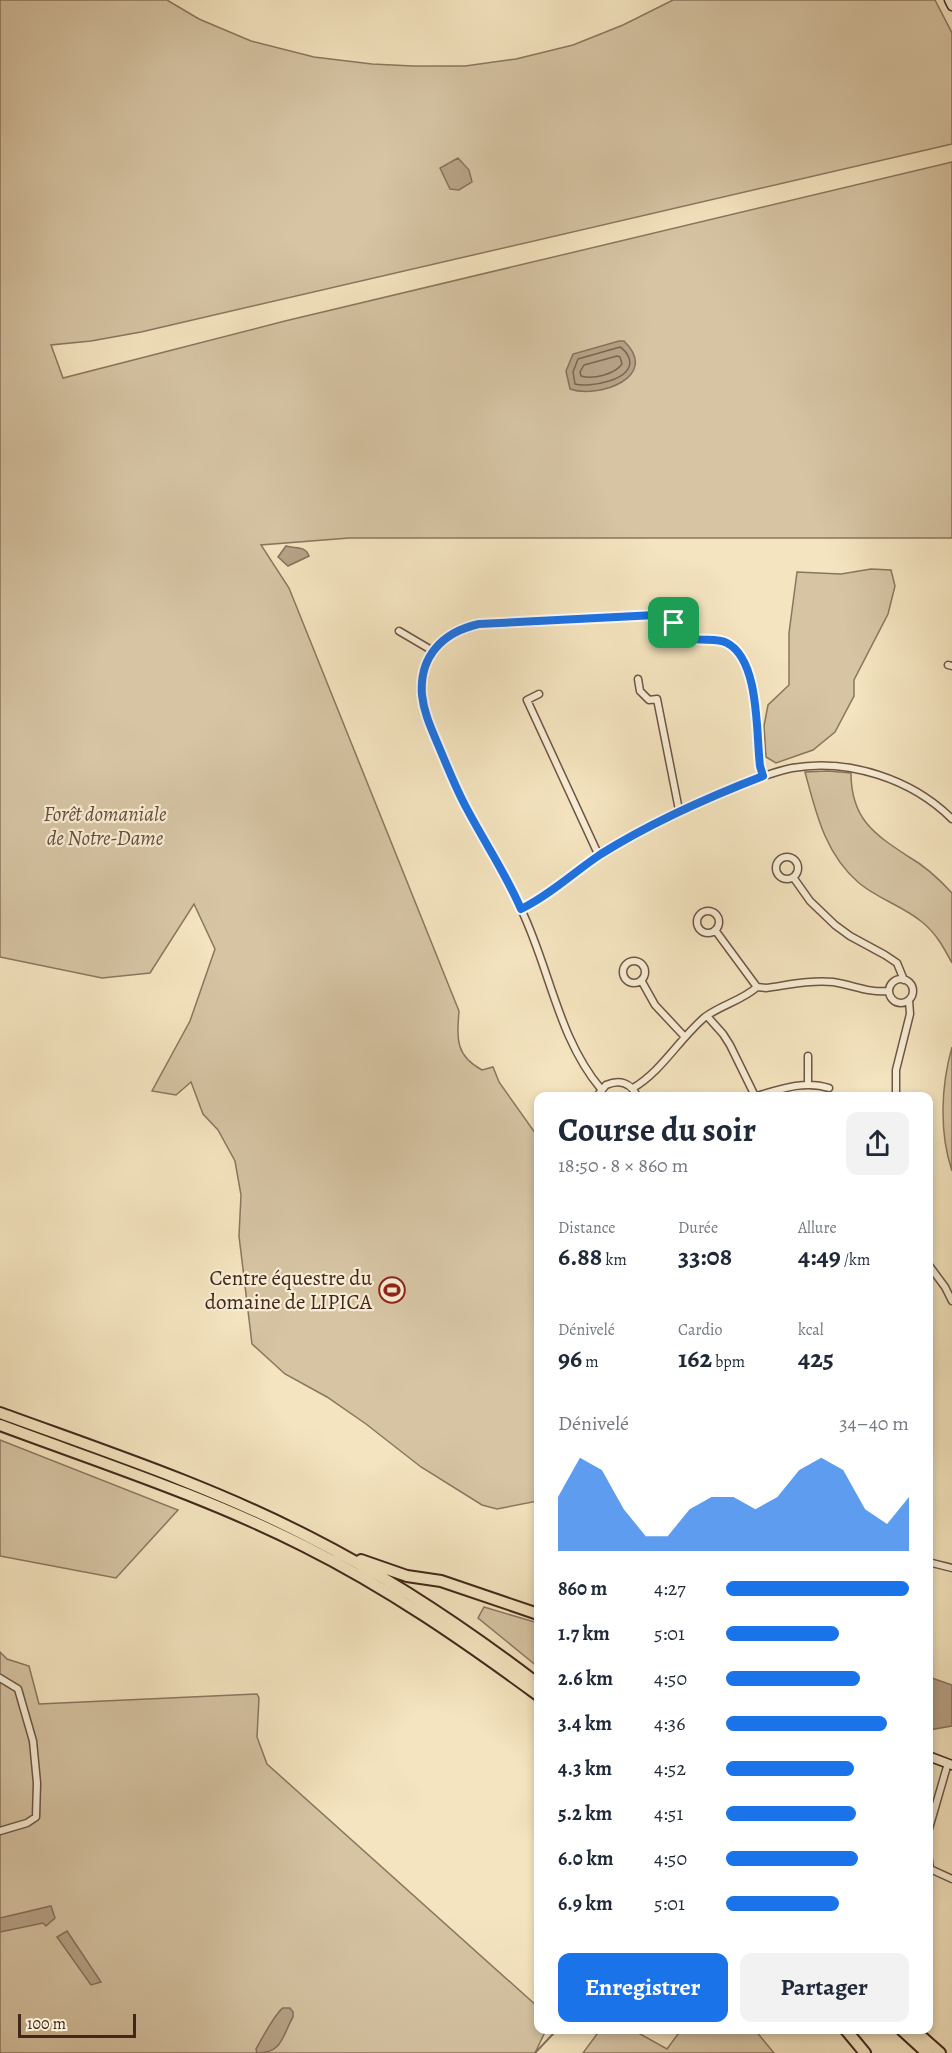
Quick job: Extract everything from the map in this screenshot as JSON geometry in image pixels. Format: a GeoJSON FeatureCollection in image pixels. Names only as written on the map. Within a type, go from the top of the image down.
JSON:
{"type":"FeatureCollection","features":[{"type":"Feature","properties":{"kind":"highway"},"geometry":{"type":"LineString","coordinates":[[0,1413],[163,1472],[236,1502],[346,1556],[427,1605],[534,1681]]}},
{"type":"Feature","properties":{"kind":"highway"},"geometry":{"type":"LineString","coordinates":[[0,1425],[180,1492],[304,1546],[423,1613],[534,1692]]}},
{"type":"Feature","properties":{"kind":"highway"},"geometry":{"type":"LineString","coordinates":[[346,1556],[370,1562],[406,1576],[441,1581],[534,1613]]}},
{"type":"Feature","properties":{"kind":"highway"},"geometry":{"type":"LineString","coordinates":[[849,2034],[865,2053]]}},
{"type":"Feature","properties":{"kind":"highway"},"geometry":{"type":"LineString","coordinates":[[906,2034],[927,2053]]}},
{"type":"Feature","properties":{"kind":"highway"},"geometry":{"type":"LineString","coordinates":[[919,2034],[940,2053]]}},
{"type":"Feature","properties":{"kind":"main road"},"geometry":{"type":"LineString","coordinates":[[949,0],[952,6]]}},
{"type":"Feature","properties":{"kind":"main road"},"geometry":{"type":"LineString","coordinates":[[933,1758],[950,1764]]}},
{"type":"Feature","properties":{"kind":"street"},"geometry":{"type":"LineString","coordinates":[[601,1089],[589,1075],[576,1053],[558,1011],[542,959],[521,909],[457,789],[429,724],[422,687],[424,671],[433,651],[456,631],[479,624],[651,615],[666,617],[688,636],[695,639],[723,641],[742,655],[753,690],[760,766],[763,776]]}},
{"type":"Feature","properties":{"kind":"street"},"geometry":{"type":"LineString","coordinates":[[399,631],[433,651]]}},
{"type":"Feature","properties":{"kind":"street"},"geometry":{"type":"LineString","coordinates":[[638,679],[640,691],[649,700],[657,699],[679,810]]}},
{"type":"Feature","properties":{"kind":"street"},"geometry":{"type":"LineString","coordinates":[[539,694],[527,700],[599,856]]}},
{"type":"Feature","properties":{"kind":"street"},"geometry":{"type":"LineString","coordinates":[[521,909],[536,902],[599,856],[679,810],[763,776],[792,768],[822,765],[874,774],[907,787],[952,819]]}},
{"type":"Feature","properties":{"kind":"street"},"geometry":{"type":"LineString","coordinates":[[793,877],[810,901],[835,925],[897,963],[904,980]]}},
{"type":"Feature","properties":{"kind":"street"},"geometry":{"type":"LineString","coordinates":[[715,930],[757,987]]}},
{"type":"Feature","properties":{"kind":"street"},"geometry":{"type":"LineString","coordinates":[[641,980],[655,1005],[684,1036]]}},
{"type":"Feature","properties":{"kind":"street"},"geometry":{"type":"LineString","coordinates":[[904,980],[910,983],[912,988],[909,999],[902,1003],[895,1001],[889,991],[894,982],[904,980]]}},
{"type":"Feature","properties":{"kind":"street"},"geometry":{"type":"LineString","coordinates":[[633,1088],[644,1082],[684,1036],[706,1016],[757,987],[766,988],[821,981],[873,992],[889,991]]}},
{"type":"Feature","properties":{"kind":"street"},"geometry":{"type":"LineString","coordinates":[[896,1092],[896,1071],[910,1014],[909,999]]}},
{"type":"Feature","properties":{"kind":"street"},"geometry":{"type":"LineString","coordinates":[[706,1016],[730,1045],[754,1092]]}},
{"type":"Feature","properties":{"kind":"street"},"geometry":{"type":"LineString","coordinates":[[808,1056],[808,1084]]}},
{"type":"Feature","properties":{"kind":"street"},"geometry":{"type":"LineString","coordinates":[[599,1092],[606,1085],[620,1082],[633,1088],[635,1092]]}},
{"type":"Feature","properties":{"kind":"street"},"geometry":{"type":"LineString","coordinates":[[769,1092],[808,1084],[829,1088]]}},
{"type":"Feature","properties":{"kind":"street"},"geometry":{"type":"LineString","coordinates":[[933,1271],[945,1287],[952,1302]]}},
{"type":"Feature","properties":{"kind":"street"},"geometry":{"type":"LineString","coordinates":[[933,1563],[952,1569]]}},
{"type":"Feature","properties":{"kind":"street"},"geometry":{"type":"LineString","coordinates":[[0,1678],[18,1689],[33,1741],[37,1783],[36,1817],[27,1823],[0,1831]]}},
{"type":"Feature","properties":{"kind":"street"},"geometry":{"type":"LineString","coordinates":[[933,1817],[950,1764]]}},
{"type":"Feature","properties":{"kind":"street"},"geometry":{"type":"LineString","coordinates":[[933,1870],[952,1879]]}},
{"type":"Feature","properties":{"kind":"green space","name":"Forêt domaniale de Notre-Dame"},"geometry":{"type":"Polygon","coordinates":[[[0,0],[167,0],[199,19],[251,41],[314,57],[372,64],[465,66],[516,59],[573,45],[623,25],[673,0],[935,0],[952,33],[952,144],[141,332],[51,345],[63,378],[285,321],[952,162],[952,538],[349,538],[261,545],[289,588],[459,1011],[458,1038],[462,1052],[482,1070],[493,1067],[499,1082],[534,1131],[534,1502],[497,1509],[482,1505],[421,1467],[327,1397],[285,1374],[252,1344],[239,1236],[241,1195],[235,1161],[218,1130],[203,1114],[191,1082],[176,1095],[152,1091],[190,1021],[215,949],[194,904],[150,973],[102,978],[0,957],[0,0]]]}},
{"type":"Feature","properties":{"kind":"green space"},"geometry":{"type":"Polygon","coordinates":[[[871,569],[891,570],[895,586],[888,614],[854,680],[854,696],[835,732],[813,750],[776,763],[766,757],[764,726],[768,705],[789,685],[789,633],[797,572],[841,574],[871,569]]]}},
{"type":"Feature","properties":{"kind":"green space"},"geometry":{"type":"Polygon","coordinates":[[[805,772],[851,773],[855,802],[867,824],[885,841],[926,869],[952,893],[952,963],[927,926],[907,911],[866,889],[847,872],[838,859],[823,832],[805,772]]]}},
{"type":"Feature","properties":{"kind":"green space"},"geometry":{"type":"Polygon","coordinates":[[[952,1047],[952,1171],[945,1141],[943,1109],[948,1062],[952,1047]]]}},
{"type":"Feature","properties":{"kind":"green space"},"geometry":{"type":"Polygon","coordinates":[[[0,1440],[178,1510],[116,1578],[0,1556],[0,1440]]]}},
{"type":"Feature","properties":{"kind":"green space"},"geometry":{"type":"Polygon","coordinates":[[[484,1607],[534,1622],[534,1664],[478,1618],[484,1607]]]}},
{"type":"Feature","properties":{"kind":"green space"},"geometry":{"type":"Polygon","coordinates":[[[0,1652],[7,1659],[29,1666],[39,1704],[257,1694],[259,1698],[257,1737],[267,1764],[534,2003],[534,2034],[544,2034],[535,2053],[0,2053],[0,1652]]]}},
{"type":"Feature","properties":{"kind":"green space"},"geometry":{"type":"Polygon","coordinates":[[[597,2034],[640,2034],[667,2049],[678,2034],[758,2034],[774,2053],[583,2053],[597,2034]]]}},
{"type":"Feature","properties":{"kind":"water"},"geometry":{"type":"Polygon","coordinates":[[[458,158],[469,170],[472,182],[459,190],[450,189],[440,168],[458,158]]]}},
{"type":"Feature","properties":{"kind":"water"},"geometry":{"type":"Polygon","coordinates":[[[624,341],[633,354],[635,365],[631,375],[609,388],[595,391],[570,389],[566,371],[573,354],[624,341]]]}},
{"type":"Feature","properties":{"kind":"water"},"geometry":{"type":"Polygon","coordinates":[[[286,546],[305,550],[309,556],[288,566],[278,557],[286,546]]]}},
{"type":"Feature","properties":{"kind":"water"},"geometry":{"type":"Polygon","coordinates":[[[933,1678],[952,1685],[952,1726],[933,1729],[933,1678]]]}},
{"type":"Feature","properties":{"kind":"water"},"geometry":{"type":"Polygon","coordinates":[[[51,1906],[55,1918],[46,1926],[43,1923],[0,1932],[0,1918],[51,1906]]]}},
{"type":"Feature","properties":{"kind":"water"},"geometry":{"type":"Polygon","coordinates":[[[67,1931],[101,1982],[91,1985],[57,1937],[67,1931]]]}},
{"type":"Feature","properties":{"kind":"water"},"geometry":{"type":"Polygon","coordinates":[[[283,2008],[290,2008],[293,2017],[281,2042],[272,2050],[257,2053],[256,2049],[265,2033],[283,2008]]]}},
{"type":"Feature","properties":{"kind":"waterway"},"geometry":{"type":"LineString","coordinates":[[535,2053],[553,2034]]}},
{"type":"Feature","properties":{"kind":"place","name":"Centre équestre du domaine de LIPICA"},"geometry":{"type":"Point","coordinates":[392,1290]}},
{"type":"Feature","properties":{"kind":"route"},"geometry":{"type":"LineString","coordinates":[[656,615],[666,617],[674,623],[681,632],[688,636],[695,639],[723,641],[742,655],[753,690],[760,766],[763,776],[679,810],[638,832],[599,856],[536,902],[521,909],[457,789],[426,716],[422,687],[424,671],[430,656],[439,644],[456,631],[479,624],[656,615]]}}]}
